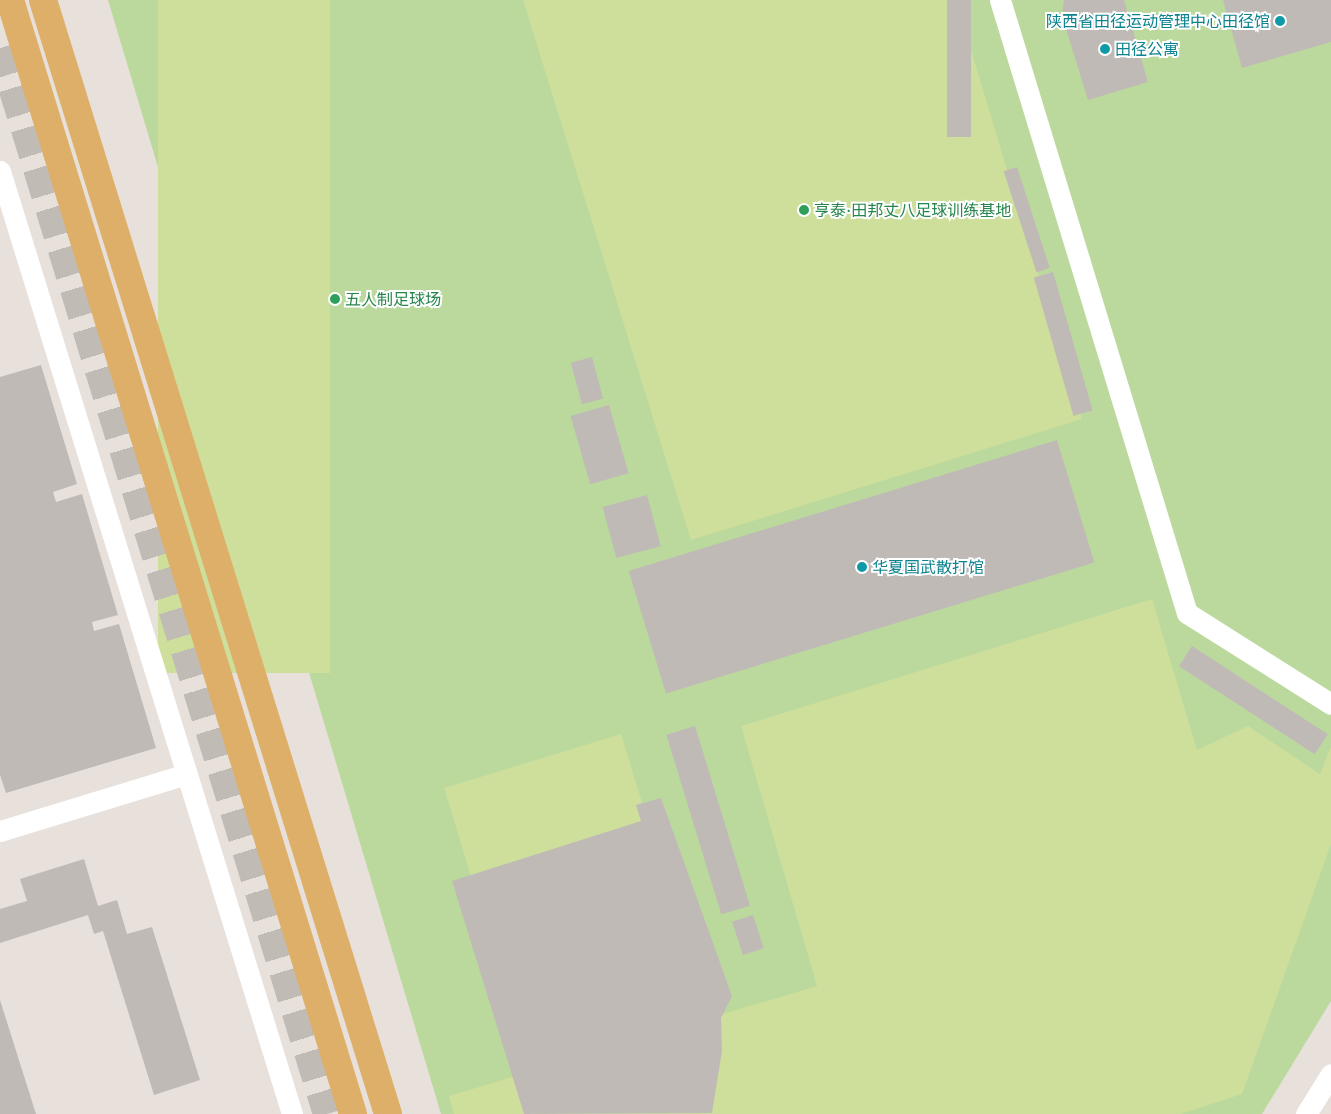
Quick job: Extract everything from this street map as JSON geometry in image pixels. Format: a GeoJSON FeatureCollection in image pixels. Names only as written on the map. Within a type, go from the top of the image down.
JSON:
{"type":"FeatureCollection","features":[{"type":"Feature","properties":{"kind":"main road"},"geometry":{"type":"LineString","coordinates":[[10,0],[353,1114]]}},
{"type":"Feature","properties":{"kind":"main road"},"geometry":{"type":"LineString","coordinates":[[43,0],[388,1114]]}},
{"type":"Feature","properties":{"kind":"street"},"geometry":{"type":"LineString","coordinates":[[1000,0],[1187,612],[1331,704]]}},
{"type":"Feature","properties":{"kind":"street"},"geometry":{"type":"LineString","coordinates":[[2,183],[292,1114]]}},
{"type":"Feature","properties":{"kind":"street"},"geometry":{"type":"LineString","coordinates":[[0,831],[187,774]]}},
{"type":"Feature","properties":{"kind":"street"},"geometry":{"type":"LineString","coordinates":[[1306,1114],[1331,1074]]}},
{"type":"Feature","properties":{"kind":"green space"},"geometry":{"type":"Polygon","coordinates":[[[108,0],[1331,0],[1331,1001],[1262,1114],[441,1114],[108,0]]]}},
{"type":"Feature","properties":{"kind":"green space"},"geometry":{"type":"Polygon","coordinates":[[[158,0],[330,0],[330,673],[158,673],[158,0]]]}},
{"type":"Feature","properties":{"kind":"green space","name":"亨泰·田邦丈八足球训练基地"},"geometry":{"type":"Polygon","coordinates":[[[523,0],[956,0],[1082,419],[691,540],[523,0]]]}},
{"type":"Feature","properties":{"kind":"green space"},"geometry":{"type":"Polygon","coordinates":[[[1152,599],[1197,750],[1248,726],[1320,774],[1331,747],[1331,844],[1242,1094],[1181,1114],[454,1114],[449,1096],[817,986],[741,726],[1152,599]]]}},
{"type":"Feature","properties":{"kind":"green space"},"geometry":{"type":"Polygon","coordinates":[[[621,734],[704,1007],[527,1061],[444,788],[621,734]]]}},
{"type":"Feature","properties":{"kind":"building"},"geometry":{"type":"Polygon","coordinates":[[[947,0],[971,0],[971,137],[947,137],[947,0]]]}},
{"type":"Feature","properties":{"kind":"building","name":"田径公寓"},"geometry":{"type":"Polygon","coordinates":[[[1064,0],[1124,0],[1148,82],[1088,100],[1062,16],[1064,0]]]}},
{"type":"Feature","properties":{"kind":"building","name":"陕西省田径运动管理中心田径馆"},"geometry":{"type":"Polygon","coordinates":[[[1223,0],[1331,0],[1331,42],[1242,68],[1223,0]]]}},
{"type":"Feature","properties":{"kind":"building"},"geometry":{"type":"Polygon","coordinates":[[[1017,167],[1050,268],[1036,272],[1004,171],[1017,167]]]}},
{"type":"Feature","properties":{"kind":"building"},"geometry":{"type":"Polygon","coordinates":[[[1053,272],[1093,410],[1073,416],[1034,278],[1053,272]]]}},
{"type":"Feature","properties":{"kind":"building"},"geometry":{"type":"Polygon","coordinates":[[[592,357],[603,399],[582,404],[571,363],[592,357]]]}},
{"type":"Feature","properties":{"kind":"building"},"geometry":{"type":"Polygon","coordinates":[[[41,365],[77,484],[53,492],[56,502],[82,494],[118,615],[92,622],[94,631],[119,624],[156,748],[6,793],[0,775],[0,377],[41,365]]]}},
{"type":"Feature","properties":{"kind":"building"},"geometry":{"type":"Polygon","coordinates":[[[609,405],[629,473],[590,484],[571,416],[609,405]]]}},
{"type":"Feature","properties":{"kind":"building","name":"华夏国武散打馆"},"geometry":{"type":"Polygon","coordinates":[[[1057,440],[1094,562],[666,693],[629,571],[1057,440]]]}},
{"type":"Feature","properties":{"kind":"building"},"geometry":{"type":"Polygon","coordinates":[[[647,495],[661,546],[616,558],[603,507],[647,495]]]}},
{"type":"Feature","properties":{"kind":"building"},"geometry":{"type":"Polygon","coordinates":[[[1192,646],[1328,734],[1315,754],[1179,666],[1192,646]]]}},
{"type":"Feature","properties":{"kind":"building"},"geometry":{"type":"Polygon","coordinates":[[[695,726],[750,906],[721,915],[666,735],[695,726]]]}},
{"type":"Feature","properties":{"kind":"building"},"geometry":{"type":"Polygon","coordinates":[[[661,798],[732,996],[721,1018],[722,1051],[712,1113],[524,1114],[452,881],[641,821],[636,805],[661,798]]]}},
{"type":"Feature","properties":{"kind":"building"},"geometry":{"type":"Polygon","coordinates":[[[84,859],[98,906],[117,900],[127,934],[152,927],[200,1080],[154,1095],[103,931],[94,934],[88,915],[0,943],[0,909],[27,901],[20,879],[84,859]]]}},
{"type":"Feature","properties":{"kind":"building"},"geometry":{"type":"Polygon","coordinates":[[[753,915],[764,948],[743,955],[732,922],[753,915]]]}},
{"type":"Feature","properties":{"kind":"building"},"geometry":{"type":"Polygon","coordinates":[[[0,1000],[36,1114],[0,1114],[0,1000]]]}},
{"type":"Feature","properties":{"kind":"tunnel"},"geometry":{"type":"LineString","coordinates":[[0,48],[327,1114]]}},
{"type":"Feature","properties":{"kind":"place","name":"陕西省田径运动管理中心田径馆"},"geometry":{"type":"Point","coordinates":[1280,21]}},
{"type":"Feature","properties":{"kind":"place","name":"田径公寓"},"geometry":{"type":"Point","coordinates":[1105,49]}},
{"type":"Feature","properties":{"kind":"place","name":"亨泰·田邦丈八足球训练基地"},"geometry":{"type":"Point","coordinates":[804,210]}},
{"type":"Feature","properties":{"kind":"place","name":"五人制足球场"},"geometry":{"type":"Point","coordinates":[335,299]}},
{"type":"Feature","properties":{"kind":"place","name":"华夏国武散打馆"},"geometry":{"type":"Point","coordinates":[862,567]}}]}
